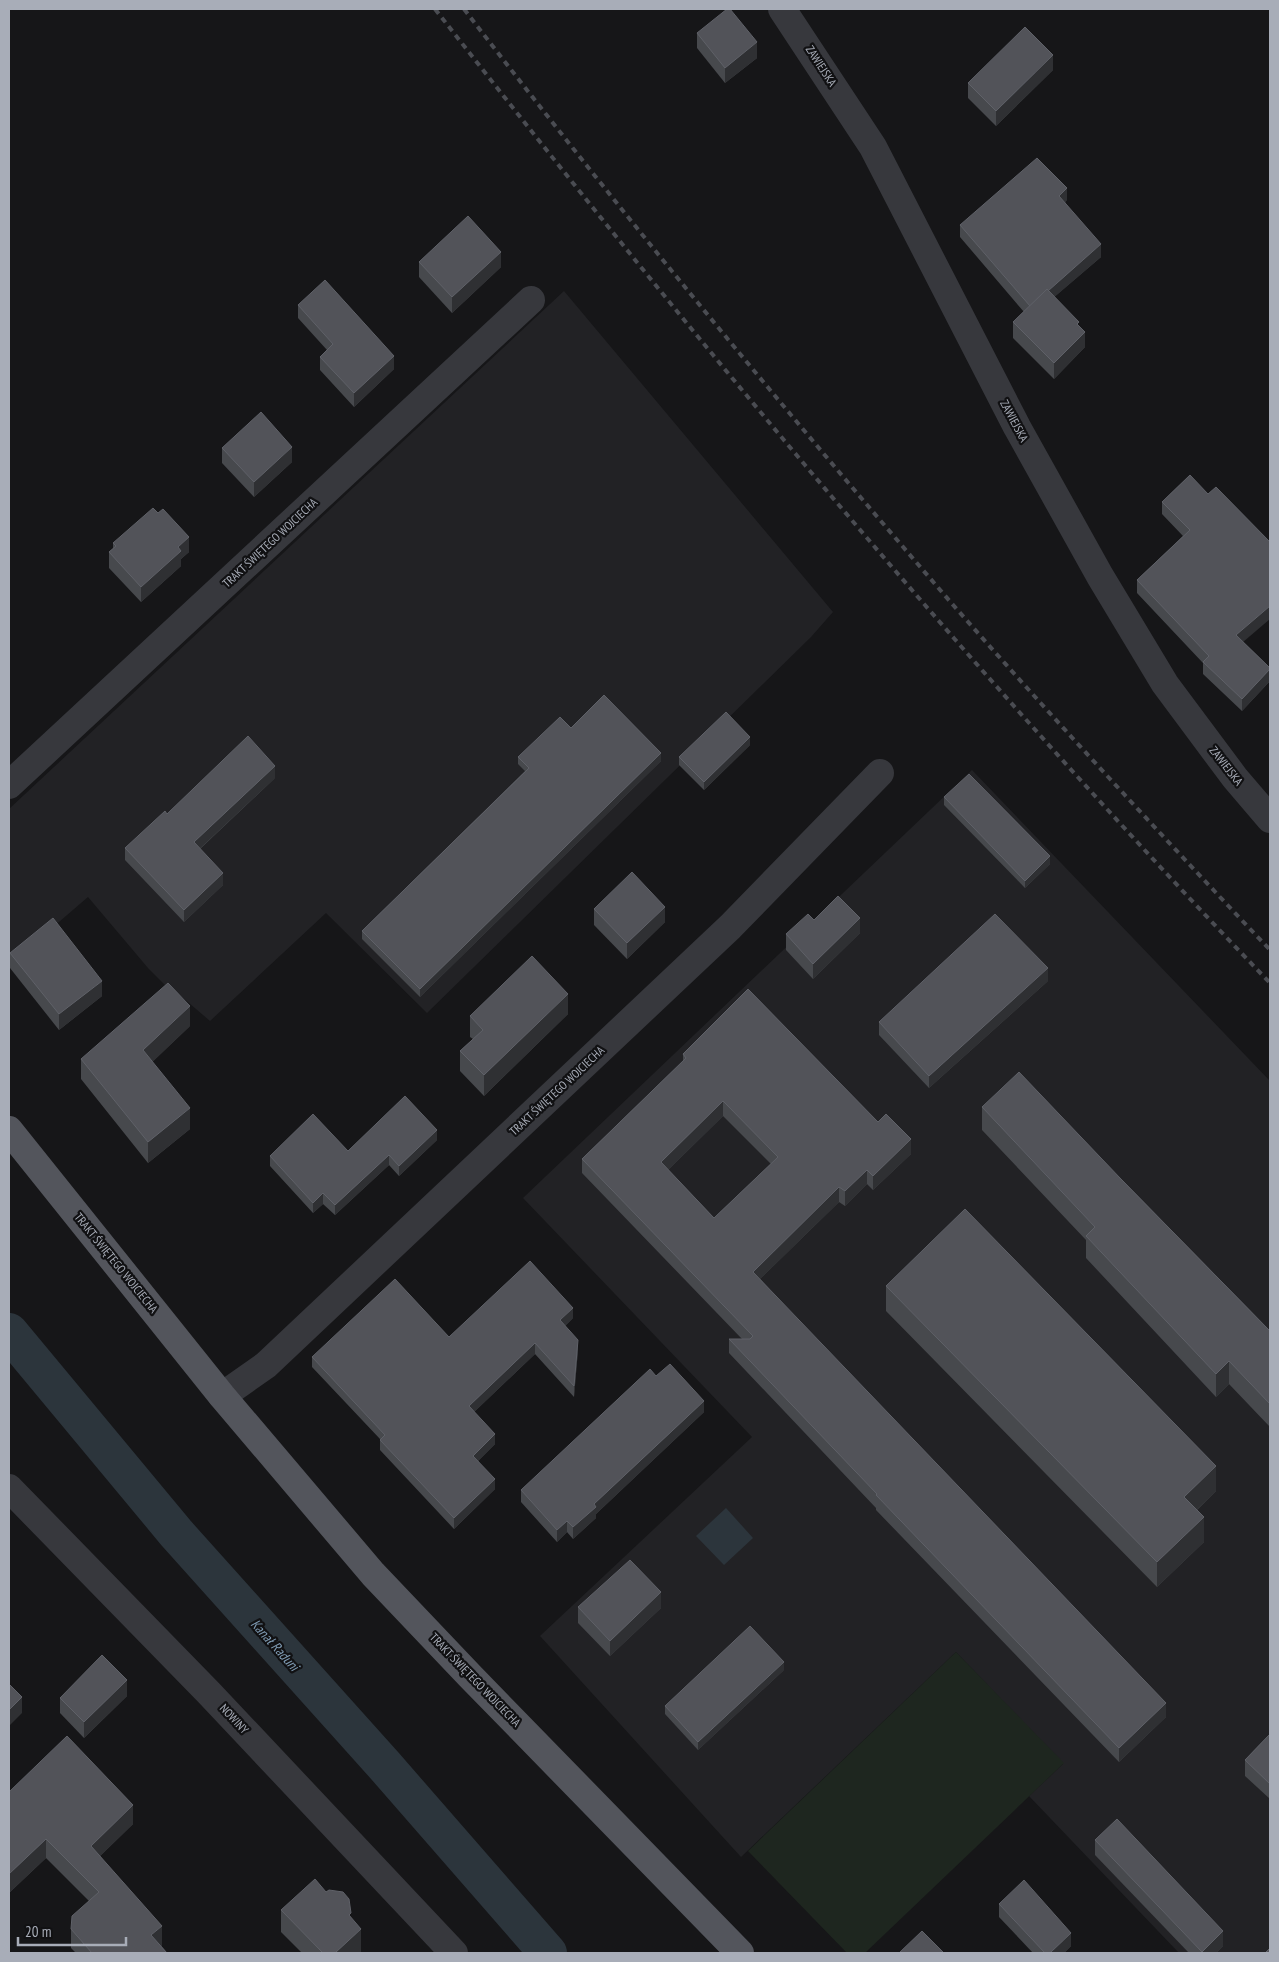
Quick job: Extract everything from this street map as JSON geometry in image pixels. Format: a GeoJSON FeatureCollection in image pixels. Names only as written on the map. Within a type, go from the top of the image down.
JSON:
{"type":"FeatureCollection","features":[{"type":"Feature","properties":{"kind":"main road","name":"TRAKT ŚWIĘTEGO WOJCIECHA"},"geometry":{"type":"LineString","coordinates":[[9,1130],[222,1396],[373,1574],[740,1953]]}},
{"type":"Feature","properties":{"kind":"street","name":"ZAWIEJSKA"},"geometry":{"type":"LineString","coordinates":[[782,9],[872,147],[1017,427],[1125,618],[1165,684],[1235,778],[1270,819]]}},
{"type":"Feature","properties":{"kind":"street","name":"TRAKT ŚWIĘTEGO WOJCIECHA"},"geometry":{"type":"LineString","coordinates":[[9,785],[531,300]]}},
{"type":"Feature","properties":{"kind":"street","name":"TRAKT ŚWIĘTEGO WOJCIECHA"},"geometry":{"type":"LineString","coordinates":[[222,1396],[266,1365],[723,934],[880,773]]}},
{"type":"Feature","properties":{"kind":"street","name":"NOWINY"},"geometry":{"type":"LineString","coordinates":[[9,1488],[209,1693],[454,1953]]}},
{"type":"Feature","properties":{"kind":"shaded area"},"geometry":{"type":"Polygon","coordinates":[[[564,291],[833,612],[811,637],[427,1013],[326,913],[210,1021],[175,991],[172,992],[148,968],[88,897],[9,965],[9,809],[564,291]]]}},
{"type":"Feature","properties":{"kind":"shaded area"},"geometry":{"type":"Polygon","coordinates":[[[972,770],[1270,1081],[1270,1953],[1179,1953],[1029,1796],[1063,1764],[956,1652],[741,1857],[540,1636],[752,1437],[523,1198],[972,770]]]}},
{"type":"Feature","properties":{"kind":"shaded area"},"geometry":{"type":"Polygon","coordinates":[[[726,1508],[753,1538],[724,1565],[696,1536],[726,1508]]]}},
{"type":"Feature","properties":{"kind":"shaded area"},"geometry":{"type":"Polygon","coordinates":[[[956,1652],[1064,1763],[865,1953],[847,1953],[748,1851],[956,1652]]]}},
{"type":"Feature","properties":{"kind":"building"},"geometry":{"type":"Polygon","coordinates":[[[727,9],[730,9],[757,42],[725,68],[697,33],[727,9]]]}},
{"type":"Feature","properties":{"kind":"building"},"geometry":{"type":"Polygon","coordinates":[[[1025,27],[1053,55],[996,111],[968,83],[1025,27]]]}},
{"type":"Feature","properties":{"kind":"building"},"geometry":{"type":"Polygon","coordinates":[[[1037,158],[1067,188],[1059,196],[1101,244],[1048,291],[1047,289],[1030,306],[960,225],[1037,158]]]}},
{"type":"Feature","properties":{"kind":"building"},"geometry":{"type":"Polygon","coordinates":[[[468,216],[501,252],[452,297],[419,262],[468,216]]]}},
{"type":"Feature","properties":{"kind":"building"},"geometry":{"type":"Polygon","coordinates":[[[325,280],[394,356],[354,393],[320,357],[333,344],[298,305],[325,280]]]}},
{"type":"Feature","properties":{"kind":"building"},"geometry":{"type":"Polygon","coordinates":[[[1047,289],[1079,322],[1077,324],[1085,332],[1054,363],[1013,322],[1047,289]]]}},
{"type":"Feature","properties":{"kind":"building"},"geometry":{"type":"Polygon","coordinates":[[[261,412],[292,447],[254,482],[222,448],[261,412]]]}},
{"type":"Feature","properties":{"kind":"building"},"geometry":{"type":"Polygon","coordinates":[[[1190,475],[1208,494],[1216,487],[1270,542],[1270,606],[1236,635],[1270,669],[1242,699],[1203,662],[1209,656],[1137,580],[1190,530],[1162,502],[1190,475]]]}},
{"type":"Feature","properties":{"kind":"building"},"geometry":{"type":"Polygon","coordinates":[[[153,508],[158,513],[163,509],[189,537],[178,547],[181,551],[141,587],[109,552],[116,546],[113,543],[153,508]]]}},
{"type":"Feature","properties":{"kind":"building"},"geometry":{"type":"Polygon","coordinates":[[[604,695],[661,753],[420,989],[362,931],[529,768],[518,757],[560,717],[571,728],[604,695]]]}},
{"type":"Feature","properties":{"kind":"building"},"geometry":{"type":"Polygon","coordinates":[[[726,712],[750,737],[704,782],[679,757],[726,712]]]}},
{"type":"Feature","properties":{"kind":"building"},"geometry":{"type":"Polygon","coordinates":[[[248,736],[275,766],[194,842],[223,873],[184,910],[125,848],[165,811],[167,814],[248,736]]]}},
{"type":"Feature","properties":{"kind":"building"},"geometry":{"type":"Polygon","coordinates":[[[969,774],[1050,856],[1025,881],[944,797],[969,774]]]}},
{"type":"Feature","properties":{"kind":"building"},"geometry":{"type":"Polygon","coordinates":[[[632,872],[665,907],[627,943],[594,909],[632,872]]]}},
{"type":"Feature","properties":{"kind":"building"},"geometry":{"type":"Polygon","coordinates":[[[838,896],[860,918],[813,964],[786,934],[808,914],[814,920],[838,896]]]}},
{"type":"Feature","properties":{"kind":"building"},"geometry":{"type":"Polygon","coordinates":[[[995,914],[1048,968],[929,1076],[879,1022],[995,914]]]}},
{"type":"Feature","properties":{"kind":"building"},"geometry":{"type":"Polygon","coordinates":[[[53,918],[102,981],[59,1014],[10,953],[53,918]]]}},
{"type":"Feature","properties":{"kind":"building"},"geometry":{"type":"Polygon","coordinates":[[[532,956],[568,994],[484,1075],[460,1051],[483,1030],[470,1016],[532,956]]]}},
{"type":"Feature","properties":{"kind":"building"},"geometry":{"type":"Polygon","coordinates":[[[168,983],[190,1006],[143,1050],[190,1108],[148,1142],[81,1059],[168,983]]]}},
{"type":"Feature","properties":{"kind":"building"},"geometry":{"type":"Polygon","coordinates":[[[748,989],[878,1122],[886,1114],[911,1139],[873,1176],[867,1170],[845,1191],[839,1187],[753,1272],[1166,1703],[1119,1748],[729,1339],[750,1339],[753,1336],[582,1159],[686,1058],[683,1054],[748,989]],[[723,1101],[661,1162],[714,1218],[778,1157],[723,1101]]]}},
{"type":"Feature","properties":{"kind":"building"},"geometry":{"type":"Polygon","coordinates":[[[1019,1072],[1270,1331],[1270,1404],[1229,1361],[1216,1374],[1086,1236],[1095,1227],[982,1107],[1019,1072]]]}},
{"type":"Feature","properties":{"kind":"building"},"geometry":{"type":"Polygon","coordinates":[[[405,1096],[437,1130],[399,1166],[389,1155],[335,1205],[323,1193],[313,1203],[270,1156],[313,1114],[348,1151],[405,1096]]]}},
{"type":"Feature","properties":{"kind":"building"},"geometry":{"type":"Polygon","coordinates":[[[965,1209],[1216,1466],[1184,1497],[1204,1517],[1157,1562],[886,1286],[965,1209]]]}},
{"type":"Feature","properties":{"kind":"building"},"geometry":{"type":"Polygon","coordinates":[[[530,1261],[573,1308],[560,1320],[578,1340],[574,1386],[535,1343],[469,1406],[495,1434],[473,1456],[495,1479],[454,1518],[380,1440],[385,1435],[312,1357],[395,1279],[449,1337],[530,1261]]]}},
{"type":"Feature","properties":{"kind":"building"},"geometry":{"type":"Polygon","coordinates":[[[670,1364],[704,1401],[594,1504],[596,1507],[573,1527],[567,1521],[557,1530],[521,1490],[650,1369],[656,1376],[670,1364]]]}},
{"type":"Feature","properties":{"kind":"building"},"geometry":{"type":"Polygon","coordinates":[[[630,1560],[661,1592],[610,1641],[578,1607],[630,1560]]]}},
{"type":"Feature","properties":{"kind":"building"},"geometry":{"type":"Polygon","coordinates":[[[750,1626],[784,1662],[698,1742],[665,1706],[750,1626]]]}},
{"type":"Feature","properties":{"kind":"building"},"geometry":{"type":"Polygon","coordinates":[[[102,1655],[127,1680],[84,1722],[60,1698],[102,1655]]]}},
{"type":"Feature","properties":{"kind":"building"},"geometry":{"type":"Polygon","coordinates":[[[9,1684],[22,1697],[9,1710],[9,1684]]]}},
{"type":"Feature","properties":{"kind":"building"},"geometry":{"type":"Polygon","coordinates":[[[1270,1734],[1270,1784],[1245,1760],[1270,1734]]]}},
{"type":"Feature","properties":{"kind":"building"},"geometry":{"type":"Polygon","coordinates":[[[67,1736],[133,1805],[91,1846],[162,1926],[151,1935],[167,1953],[92,1953],[71,1929],[72,1916],[99,1892],[46,1839],[9,1874],[9,1792],[67,1736]]]}},
{"type":"Feature","properties":{"kind":"building"},"geometry":{"type":"Polygon","coordinates":[[[1117,1819],[1223,1931],[1202,1952],[1095,1840],[1117,1819]]]}},
{"type":"Feature","properties":{"kind":"building"},"geometry":{"type":"Polygon","coordinates":[[[315,1879],[326,1892],[329,1890],[343,1892],[349,1899],[351,1913],[349,1915],[361,1929],[335,1953],[323,1953],[281,1910],[315,1879]]]}},
{"type":"Feature","properties":{"kind":"building"},"geometry":{"type":"Polygon","coordinates":[[[1024,1880],[1071,1933],[1050,1953],[1045,1953],[999,1904],[1024,1880]]]}},
{"type":"Feature","properties":{"kind":"building"},"geometry":{"type":"Polygon","coordinates":[[[922,1931],[944,1953],[899,1953],[922,1931]]]}},
{"type":"Feature","properties":{"kind":"waterway","name":"Kanał Raduni"},"geometry":{"type":"LineString","coordinates":[[9,1332],[176,1533],[385,1766],[548,1953]]}},
{"type":"Feature","properties":{"kind":"railway"},"geometry":{"type":"LineString","coordinates":[[435,9],[635,260],[840,507],[1051,748],[1270,983]]}},
{"type":"Feature","properties":{"kind":"railway"},"geometry":{"type":"LineString","coordinates":[[464,9],[643,236],[891,533],[1071,736],[1270,950]]}}]}
